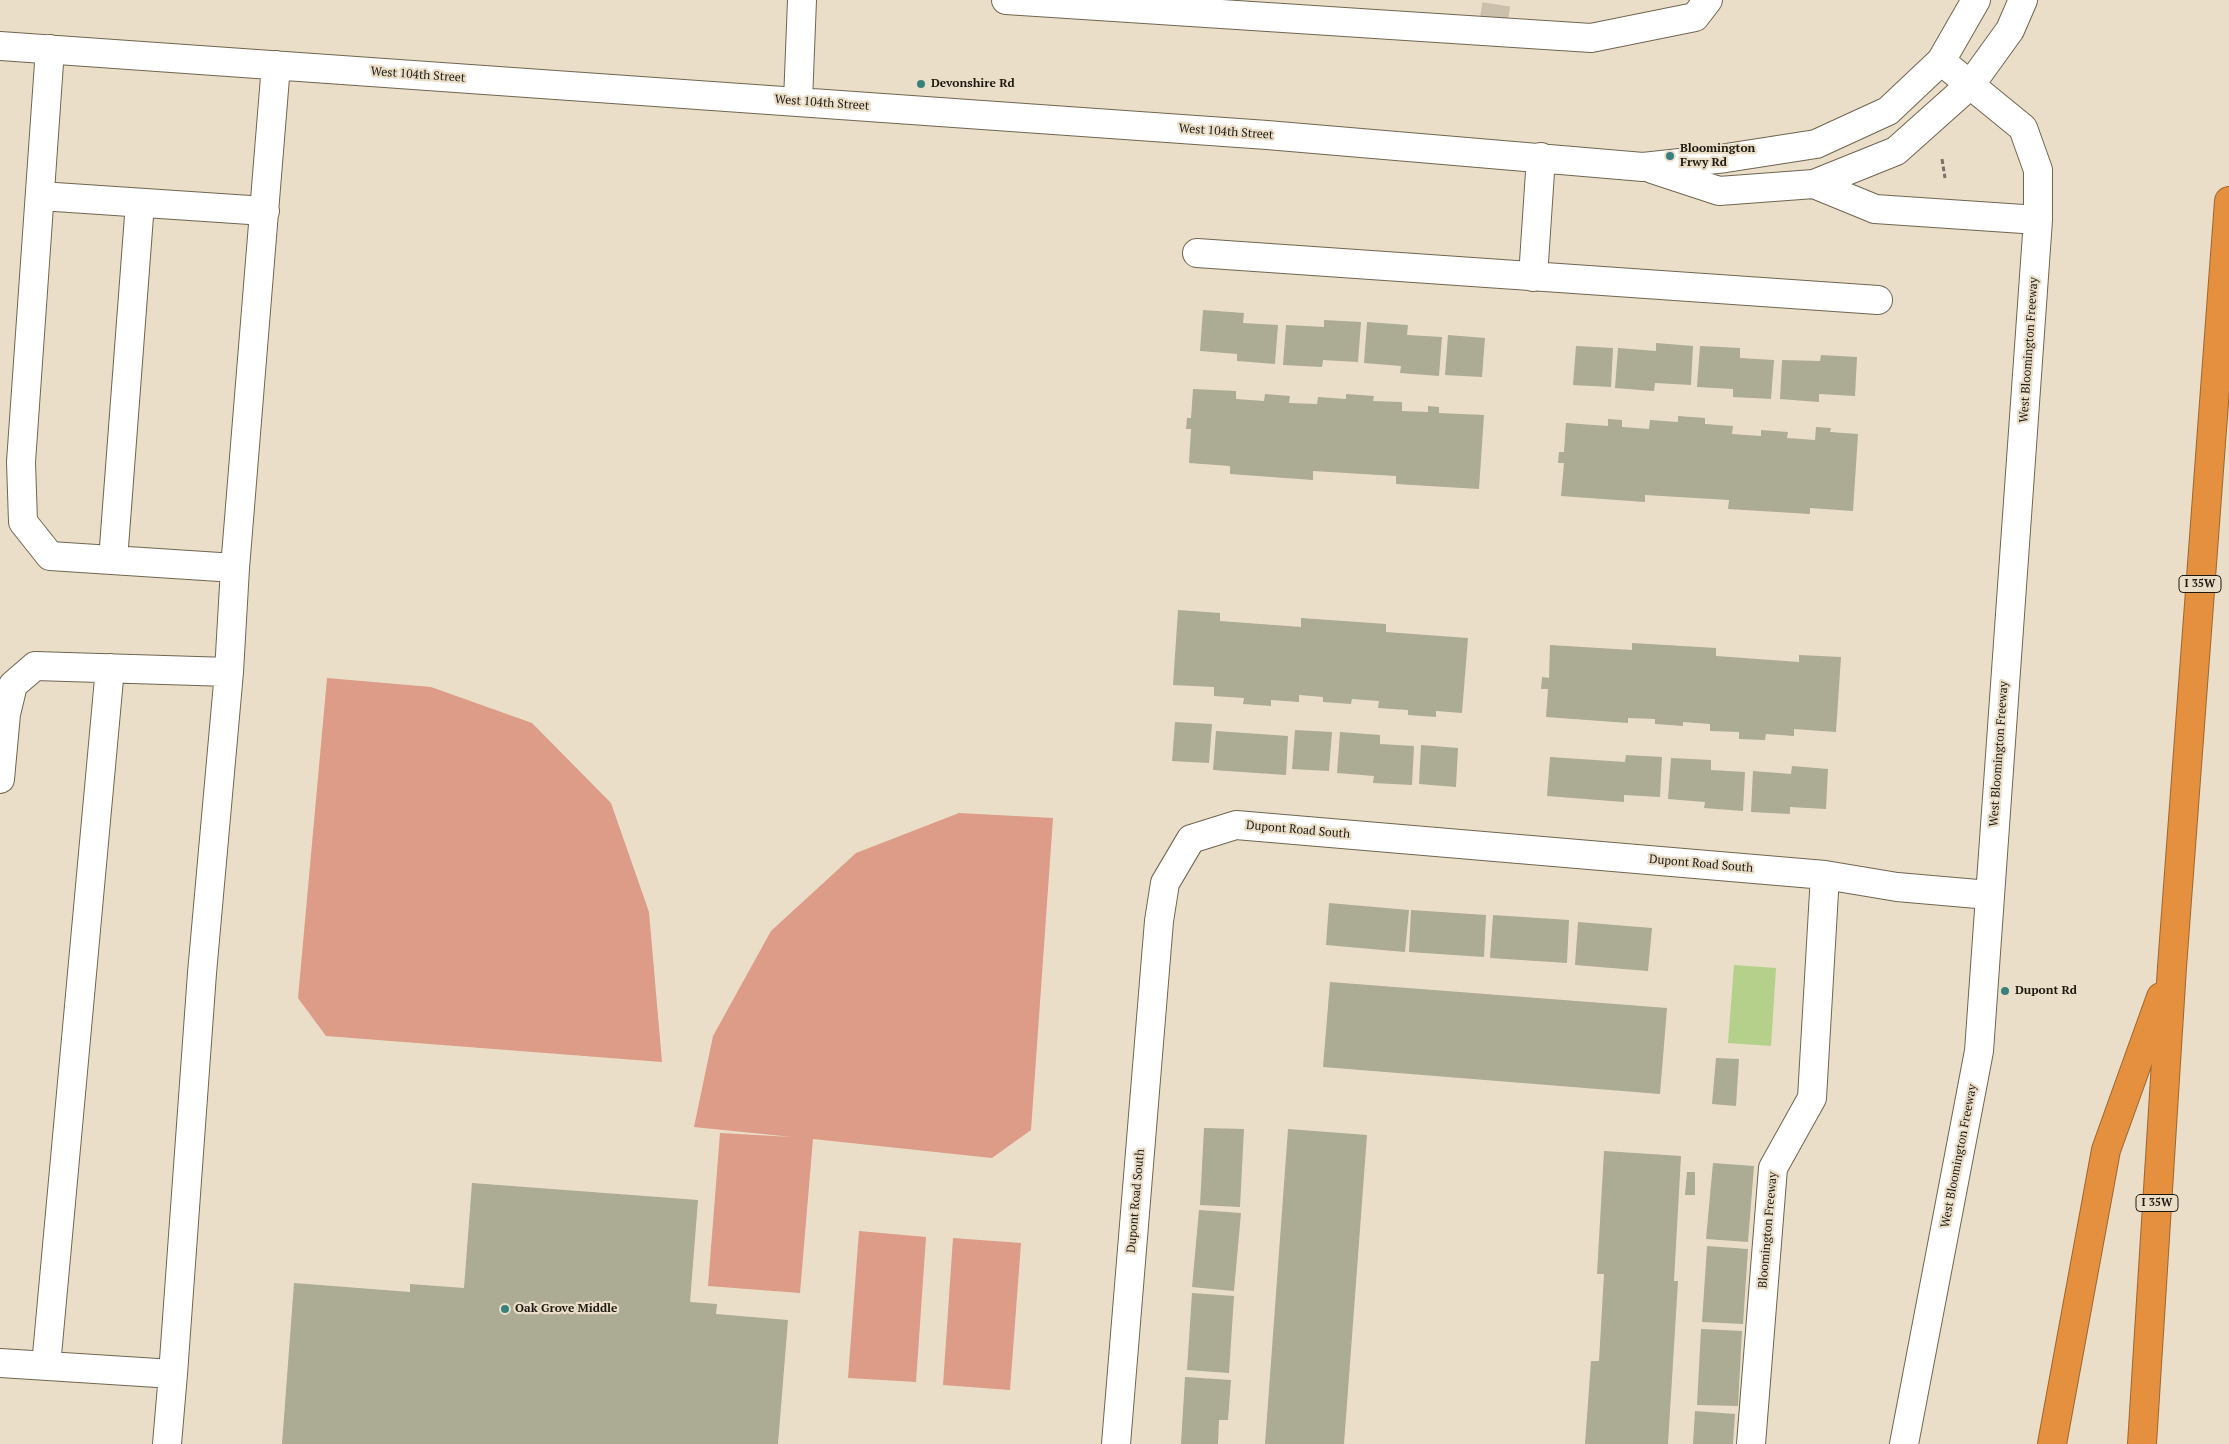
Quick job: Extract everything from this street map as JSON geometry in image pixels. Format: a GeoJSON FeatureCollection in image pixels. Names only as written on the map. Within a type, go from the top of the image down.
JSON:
{"type":"FeatureCollection","features":[{"type":"Feature","properties":{"kind":"highway","name":"I 35W"},"geometry":{"type":"LineString","coordinates":[[2142,1444],[2172,967],[2229,201]]}},
{"type":"Feature","properties":{"kind":"highway"},"geometry":{"type":"LineString","coordinates":[[2052,1444],[2106,1150],[2172,967]]}},
{"type":"Feature","properties":{"kind":"street"},"geometry":{"type":"LineString","coordinates":[[798,101],[802,0]]}},
{"type":"Feature","properties":{"kind":"street"},"geometry":{"type":"LineString","coordinates":[[1006,0],[1591,38],[1695,17],[1708,0]]}},
{"type":"Feature","properties":{"kind":"street"},"geometry":{"type":"LineString","coordinates":[[1941,61],[1976,0]]}},
{"type":"Feature","properties":{"kind":"street"},"geometry":{"type":"LineString","coordinates":[[1971,84],[2010,30],[2024,0]]}},
{"type":"Feature","properties":{"kind":"street","name":"West 104th Street"},"geometry":{"type":"LineString","coordinates":[[0,46],[1267,135],[1643,167],[1726,158],[1816,144],[1888,111],[1941,61]]}},
{"type":"Feature","properties":{"kind":"street"},"geometry":{"type":"LineString","coordinates":[[50,49],[21,462],[23,522],[50,556],[235,568]]}},
{"type":"Feature","properties":{"kind":"street","name":"West Bloomington Freeway"},"geometry":{"type":"LineString","coordinates":[[1904,1444],[1979,1051],[2038,220],[2038,170],[2023,128],[1941,61]]}},
{"type":"Feature","properties":{"kind":"street"},"geometry":{"type":"LineString","coordinates":[[167,1444],[174,1374],[202,972],[229,672],[235,568],[276,65]]}},
{"type":"Feature","properties":{"kind":"street","name":"West 104th Street"},"geometry":{"type":"LineString","coordinates":[[1643,167],[1719,191],[1814,184],[1896,151],[1971,84]]}},
{"type":"Feature","properties":{"kind":"street"},"geometry":{"type":"LineString","coordinates":[[1532,277],[1541,158]]}},
{"type":"Feature","properties":{"kind":"street"},"geometry":{"type":"LineString","coordinates":[[1814,184],[1875,209],[2038,220]]}},
{"type":"Feature","properties":{"kind":"street"},"geometry":{"type":"LineString","coordinates":[[40,196],[265,211]]}},
{"type":"Feature","properties":{"kind":"street"},"geometry":{"type":"LineString","coordinates":[[113,560],[140,203]]}},
{"type":"Feature","properties":{"kind":"street"},"geometry":{"type":"LineString","coordinates":[[1197,253],[1878,300]]}},
{"type":"Feature","properties":{"kind":"street"},"geometry":{"type":"LineString","coordinates":[[0,778],[6,714],[13,685],[35,666],[229,672]]}},
{"type":"Feature","properties":{"kind":"street"},"geometry":{"type":"LineString","coordinates":[[46,1366],[110,668]]}},
{"type":"Feature","properties":{"kind":"street","name":"Dupont Road South"},"geometry":{"type":"LineString","coordinates":[[1116,1444],[1159,921],[1165,883],[1191,839],[1236,825],[1825,875],[1897,887],[1989,895]]}},
{"type":"Feature","properties":{"kind":"street","name":"Bloomington Freeway"},"geometry":{"type":"LineString","coordinates":[[1751,1444],[1772,1168],[1812,1098],[1825,875]]}},
{"type":"Feature","properties":{"kind":"street"},"geometry":{"type":"LineString","coordinates":[[0,1363],[174,1374]]}},
{"type":"Feature","properties":{"kind":"path"},"geometry":{"type":"LineString","coordinates":[[1940,151],[1946,187]]}},
{"type":"Feature","properties":{"kind":"shaded area"},"geometry":{"type":"Polygon","coordinates":[[[327,678],[431,687],[532,723],[611,803],[649,912],[662,1062],[326,1036],[298,998],[327,678]]]}},
{"type":"Feature","properties":{"kind":"shaded area"},"geometry":{"type":"Polygon","coordinates":[[[959,813],[1053,818],[1031,1130],[992,1158],[813,1139],[800,1293],[708,1286],[720,1133],[792,1137],[694,1127],[713,1036],[771,931],[856,853],[959,813]]]}},
{"type":"Feature","properties":{"kind":"shaded area"},"geometry":{"type":"Polygon","coordinates":[[[1734,965],[1776,968],[1771,1046],[1728,1043],[1734,965]]]}},
{"type":"Feature","properties":{"kind":"shaded area"},"geometry":{"type":"Polygon","coordinates":[[[859,1231],[926,1237],[916,1382],[848,1378],[859,1231]]]}},
{"type":"Feature","properties":{"kind":"shaded area"},"geometry":{"type":"Polygon","coordinates":[[[953,1238],[1021,1243],[1010,1390],[943,1385],[953,1238]]]}},
{"type":"Feature","properties":{"kind":"building"},"geometry":{"type":"Polygon","coordinates":[[[1203,310],[1244,313],[1243,323],[1278,325],[1275,364],[1237,361],[1237,354],[1200,351],[1203,310]]]}},
{"type":"Feature","properties":{"kind":"building"},"geometry":{"type":"Polygon","coordinates":[[[1324,320],[1361,322],[1358,362],[1323,360],[1322,367],[1283,365],[1286,325],[1324,327],[1324,320]]]}},
{"type":"Feature","properties":{"kind":"building"},"geometry":{"type":"Polygon","coordinates":[[[1367,322],[1408,325],[1407,335],[1442,337],[1439,376],[1400,373],[1401,366],[1364,363],[1367,322]]]}},
{"type":"Feature","properties":{"kind":"building"},"geometry":{"type":"Polygon","coordinates":[[[1448,335],[1485,338],[1482,377],[1445,375],[1448,335]]]}},
{"type":"Feature","properties":{"kind":"building"},"geometry":{"type":"Polygon","coordinates":[[[1656,343],[1693,346],[1691,385],[1655,383],[1654,391],[1615,388],[1618,348],[1656,351],[1656,343]]]}},
{"type":"Feature","properties":{"kind":"building"},"geometry":{"type":"Polygon","coordinates":[[[1576,346],[1613,348],[1611,387],[1573,385],[1576,346]]]}},
{"type":"Feature","properties":{"kind":"building"},"geometry":{"type":"Polygon","coordinates":[[[1700,346],[1740,348],[1740,358],[1774,360],[1771,399],[1733,397],[1733,389],[1697,387],[1700,346]]]}},
{"type":"Feature","properties":{"kind":"building"},"geometry":{"type":"Polygon","coordinates":[[[1821,355],[1857,357],[1855,396],[1819,394],[1819,402],[1780,399],[1782,360],[1820,361],[1821,355]]]}},
{"type":"Feature","properties":{"kind":"building"},"geometry":{"type":"Polygon","coordinates":[[[1193,389],[1236,391],[1236,399],[1264,401],[1265,394],[1290,396],[1289,403],[1317,404],[1318,397],[1346,399],[1346,394],[1374,396],[1373,401],[1402,402],[1402,411],[1428,412],[1428,406],[1439,407],[1439,413],[1484,415],[1479,489],[1396,484],[1396,476],[1313,471],[1313,480],[1230,474],[1230,466],[1189,463],[1191,429],[1186,429],[1187,418],[1191,418],[1193,389]]]}},
{"type":"Feature","properties":{"kind":"building"},"geometry":{"type":"Polygon","coordinates":[[[1678,416],[1705,418],[1705,424],[1733,426],[1732,434],[1761,436],[1761,430],[1788,432],[1787,438],[1815,440],[1816,427],[1831,428],[1830,432],[1858,434],[1853,511],[1810,508],[1810,514],[1728,509],[1729,500],[1645,495],[1645,502],[1561,496],[1564,463],[1558,463],[1559,452],[1564,452],[1566,423],[1608,426],[1608,419],[1622,420],[1622,427],[1649,429],[1650,420],[1678,422],[1678,416]]]}},
{"type":"Feature","properties":{"kind":"building"},"geometry":{"type":"Polygon","coordinates":[[[1178,610],[1220,613],[1220,621],[1301,627],[1301,618],[1386,624],[1386,632],[1468,638],[1462,713],[1436,711],[1436,717],[1408,715],[1408,710],[1378,708],[1379,701],[1352,699],[1351,704],[1323,702],[1323,697],[1299,695],[1299,702],[1271,700],[1271,706],[1243,704],[1244,698],[1214,696],[1214,687],[1173,685],[1178,610]]]}},
{"type":"Feature","properties":{"kind":"building"},"geometry":{"type":"Polygon","coordinates":[[[1632,643],[1716,648],[1716,656],[1799,662],[1799,655],[1841,657],[1836,732],[1794,729],[1794,736],[1766,734],[1765,740],[1739,739],[1739,732],[1710,731],[1710,724],[1683,722],[1683,726],[1655,724],[1655,719],[1628,718],[1628,723],[1546,717],[1548,689],[1541,689],[1542,677],[1549,678],[1550,645],[1632,650],[1632,643]]]}},
{"type":"Feature","properties":{"kind":"building"},"geometry":{"type":"Polygon","coordinates":[[[1175,722],[1212,724],[1209,763],[1172,761],[1175,722]]]}},
{"type":"Feature","properties":{"kind":"building"},"geometry":{"type":"Polygon","coordinates":[[[1295,730],[1332,732],[1329,771],[1292,769],[1295,730]]]}},
{"type":"Feature","properties":{"kind":"building"},"geometry":{"type":"Polygon","coordinates":[[[1216,731],[1288,736],[1286,775],[1213,770],[1216,731]]]}},
{"type":"Feature","properties":{"kind":"building"},"geometry":{"type":"Polygon","coordinates":[[[1340,732],[1380,735],[1380,744],[1414,746],[1412,785],[1373,783],[1374,776],[1337,773],[1340,732]]]}},
{"type":"Feature","properties":{"kind":"building"},"geometry":{"type":"Polygon","coordinates":[[[1421,745],[1458,748],[1456,787],[1419,784],[1421,745]]]}},
{"type":"Feature","properties":{"kind":"building"},"geometry":{"type":"Polygon","coordinates":[[[1626,755],[1662,757],[1660,797],[1624,795],[1624,802],[1547,796],[1550,757],[1625,762],[1626,755]]]}},
{"type":"Feature","properties":{"kind":"building"},"geometry":{"type":"Polygon","coordinates":[[[1671,758],[1711,760],[1711,770],[1745,772],[1743,811],[1704,808],[1705,802],[1668,799],[1671,758]]]}},
{"type":"Feature","properties":{"kind":"building"},"geometry":{"type":"Polygon","coordinates":[[[1792,766],[1828,769],[1826,809],[1790,807],[1790,814],[1751,812],[1753,771],[1791,774],[1792,766]]]}},
{"type":"Feature","properties":{"kind":"building"},"geometry":{"type":"Polygon","coordinates":[[[1329,903],[1409,910],[1405,952],[1326,945],[1329,903]]]}},
{"type":"Feature","properties":{"kind":"building"},"geometry":{"type":"Polygon","coordinates":[[[1411,910],[1486,915],[1484,957],[1409,952],[1411,910]]]}},
{"type":"Feature","properties":{"kind":"building"},"geometry":{"type":"Polygon","coordinates":[[[1493,915],[1569,920],[1567,963],[1490,958],[1493,915]]]}},
{"type":"Feature","properties":{"kind":"building"},"geometry":{"type":"Polygon","coordinates":[[[1578,922],[1652,928],[1648,971],[1575,965],[1578,922]]]}},
{"type":"Feature","properties":{"kind":"building"},"geometry":{"type":"Polygon","coordinates":[[[1330,982],[1667,1008],[1660,1094],[1323,1067],[1330,982]]]}},
{"type":"Feature","properties":{"kind":"building"},"geometry":{"type":"Polygon","coordinates":[[[1716,1058],[1739,1059],[1736,1106],[1712,1104],[1716,1058]]]}},
{"type":"Feature","properties":{"kind":"building"},"geometry":{"type":"Polygon","coordinates":[[[1204,1128],[1244,1129],[1240,1207],[1200,1205],[1204,1128]]]}},
{"type":"Feature","properties":{"kind":"building"},"geometry":{"type":"Polygon","coordinates":[[[1288,1129],[1367,1135],[1344,1444],[1265,1444],[1288,1129]]]}},
{"type":"Feature","properties":{"kind":"building"},"geometry":{"type":"Polygon","coordinates":[[[1604,1151],[1681,1156],[1674,1281],[1678,1281],[1668,1444],[1585,1444],[1591,1361],[1599,1361],[1604,1274],[1597,1274],[1604,1151]]]}},
{"type":"Feature","properties":{"kind":"building"},"geometry":{"type":"Polygon","coordinates":[[[1713,1163],[1754,1166],[1748,1242],[1706,1239],[1713,1163]]]}},
{"type":"Feature","properties":{"kind":"building"},"geometry":{"type":"Polygon","coordinates":[[[1687,1172],[1695,1172],[1695,1195],[1685,1195],[1687,1172]]]}},
{"type":"Feature","properties":{"kind":"building","name":"Oak Grove Middle"},"geometry":{"type":"Polygon","coordinates":[[[472,1183],[698,1200],[690,1302],[717,1304],[716,1314],[788,1320],[778,1444],[282,1444],[294,1283],[410,1292],[410,1284],[464,1288],[472,1183]]]}},
{"type":"Feature","properties":{"kind":"building"},"geometry":{"type":"Polygon","coordinates":[[[1199,1210],[1241,1213],[1234,1291],[1192,1287],[1199,1210]]]}},
{"type":"Feature","properties":{"kind":"building"},"geometry":{"type":"Polygon","coordinates":[[[1707,1246],[1748,1249],[1743,1324],[1702,1322],[1707,1246]]]}},
{"type":"Feature","properties":{"kind":"building"},"geometry":{"type":"Polygon","coordinates":[[[1192,1293],[1234,1296],[1229,1373],[1187,1370],[1192,1293]]]}},
{"type":"Feature","properties":{"kind":"building"},"geometry":{"type":"Polygon","coordinates":[[[1701,1329],[1742,1331],[1738,1406],[1697,1405],[1701,1329]]]}},
{"type":"Feature","properties":{"kind":"building"},"geometry":{"type":"Polygon","coordinates":[[[1185,1377],[1231,1380],[1228,1420],[1219,1420],[1218,1444],[1181,1444],[1185,1377]]]}},
{"type":"Feature","properties":{"kind":"building"},"geometry":{"type":"Polygon","coordinates":[[[1695,1411],[1735,1414],[1733,1444],[1693,1444],[1695,1411]]]}},
{"type":"Feature","properties":{"kind":"tunnel"},"geometry":{"type":"LineString","coordinates":[[1492,32],[1497,0]]}},
{"type":"Feature","properties":{"kind":"place","name":"Devonshire Rd"},"geometry":{"type":"Point","coordinates":[921,84]}},
{"type":"Feature","properties":{"kind":"place","name":"Bloomington Frwy Rd"},"geometry":{"type":"Point","coordinates":[1670,156]}},
{"type":"Feature","properties":{"kind":"place","name":"Dupont Rd"},"geometry":{"type":"Point","coordinates":[2005,991]}},
{"type":"Feature","properties":{"kind":"place","name":"Oak Grove Middle"},"geometry":{"type":"Point","coordinates":[505,1309]}}]}
